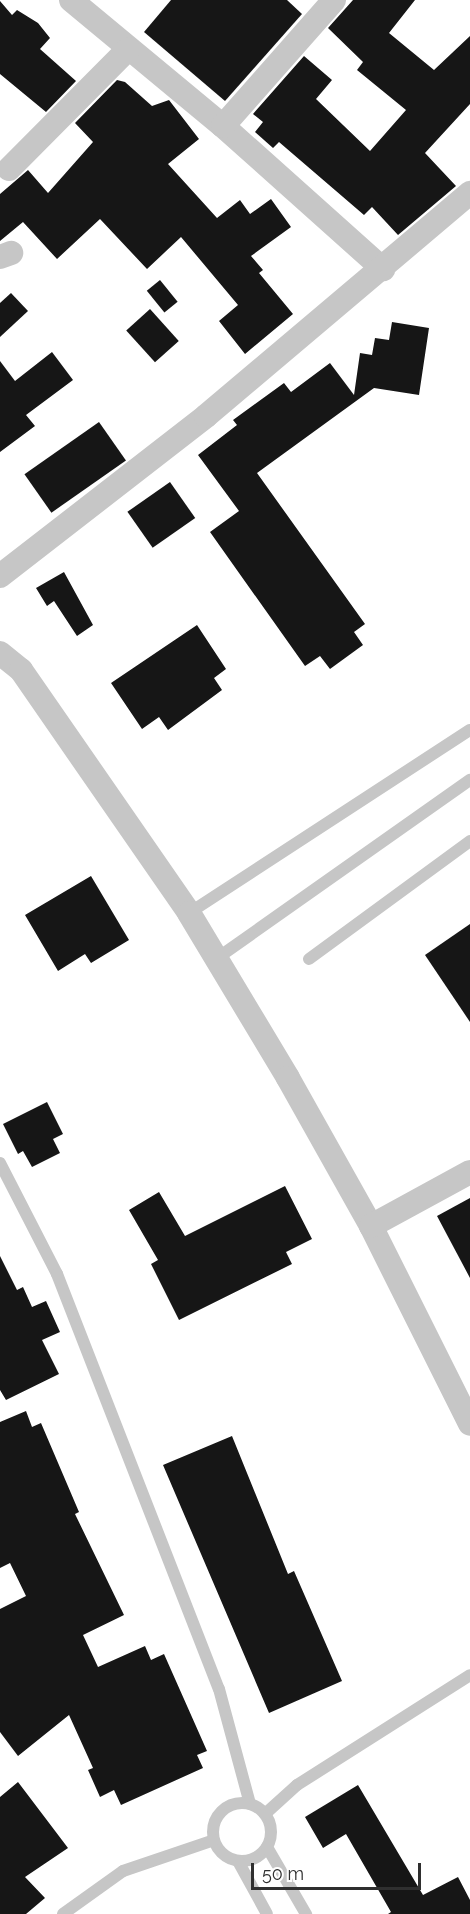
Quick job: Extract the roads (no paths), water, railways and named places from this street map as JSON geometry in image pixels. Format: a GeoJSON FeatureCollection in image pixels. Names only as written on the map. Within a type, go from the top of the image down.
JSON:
{"type":"FeatureCollection","features":[{"type":"Feature","properties":{"kind":"street"},"geometry":{"type":"LineString","coordinates":[[71,0],[224,126],[383,269]]}},
{"type":"Feature","properties":{"kind":"street"},"geometry":{"type":"LineString","coordinates":[[224,126],[334,0]]}},
{"type":"Feature","properties":{"kind":"street"},"geometry":{"type":"LineString","coordinates":[[9,170],[128,49]]}},
{"type":"Feature","properties":{"kind":"street"},"geometry":{"type":"LineString","coordinates":[[0,576],[206,416],[383,269],[470,193]]}},
{"type":"Feature","properties":{"kind":"street"},"geometry":{"type":"LineString","coordinates":[[0,653],[21,670],[189,913],[371,1226],[470,1424]]}},
{"type":"Feature","properties":{"kind":"street"},"geometry":{"type":"LineString","coordinates":[[371,1226],[470,1172]]}},
{"type":"Feature","properties":{"kind":"lane"},"geometry":{"type":"LineString","coordinates":[[189,913],[470,730]]}},
{"type":"Feature","properties":{"kind":"lane"},"geometry":{"type":"LineString","coordinates":[[216,959],[470,780]]}},
{"type":"Feature","properties":{"kind":"lane"},"geometry":{"type":"LineString","coordinates":[[309,958],[470,841]]}},
{"type":"Feature","properties":{"kind":"lane"},"geometry":{"type":"LineString","coordinates":[[0,1163],[57,1274],[230,1721],[250,1804],[265,1814],[270,1836],[267,1846],[259,1855],[238,1861],[227,1857],[214,1840],[213,1827],[226,1808],[250,1804]]}},
{"type":"Feature","properties":{"kind":"lane"},"geometry":{"type":"LineString","coordinates":[[265,1814],[297,1785],[470,1676]]}},
{"type":"Feature","properties":{"kind":"lane"},"geometry":{"type":"LineString","coordinates":[[63,1914],[123,1871],[214,1840]]}},
{"type":"Feature","properties":{"kind":"lane"},"geometry":{"type":"LineString","coordinates":[[267,1846],[306,1914]]}},
{"type":"Feature","properties":{"kind":"lane"},"geometry":{"type":"LineString","coordinates":[[238,1861],[267,1914]]}}]}
